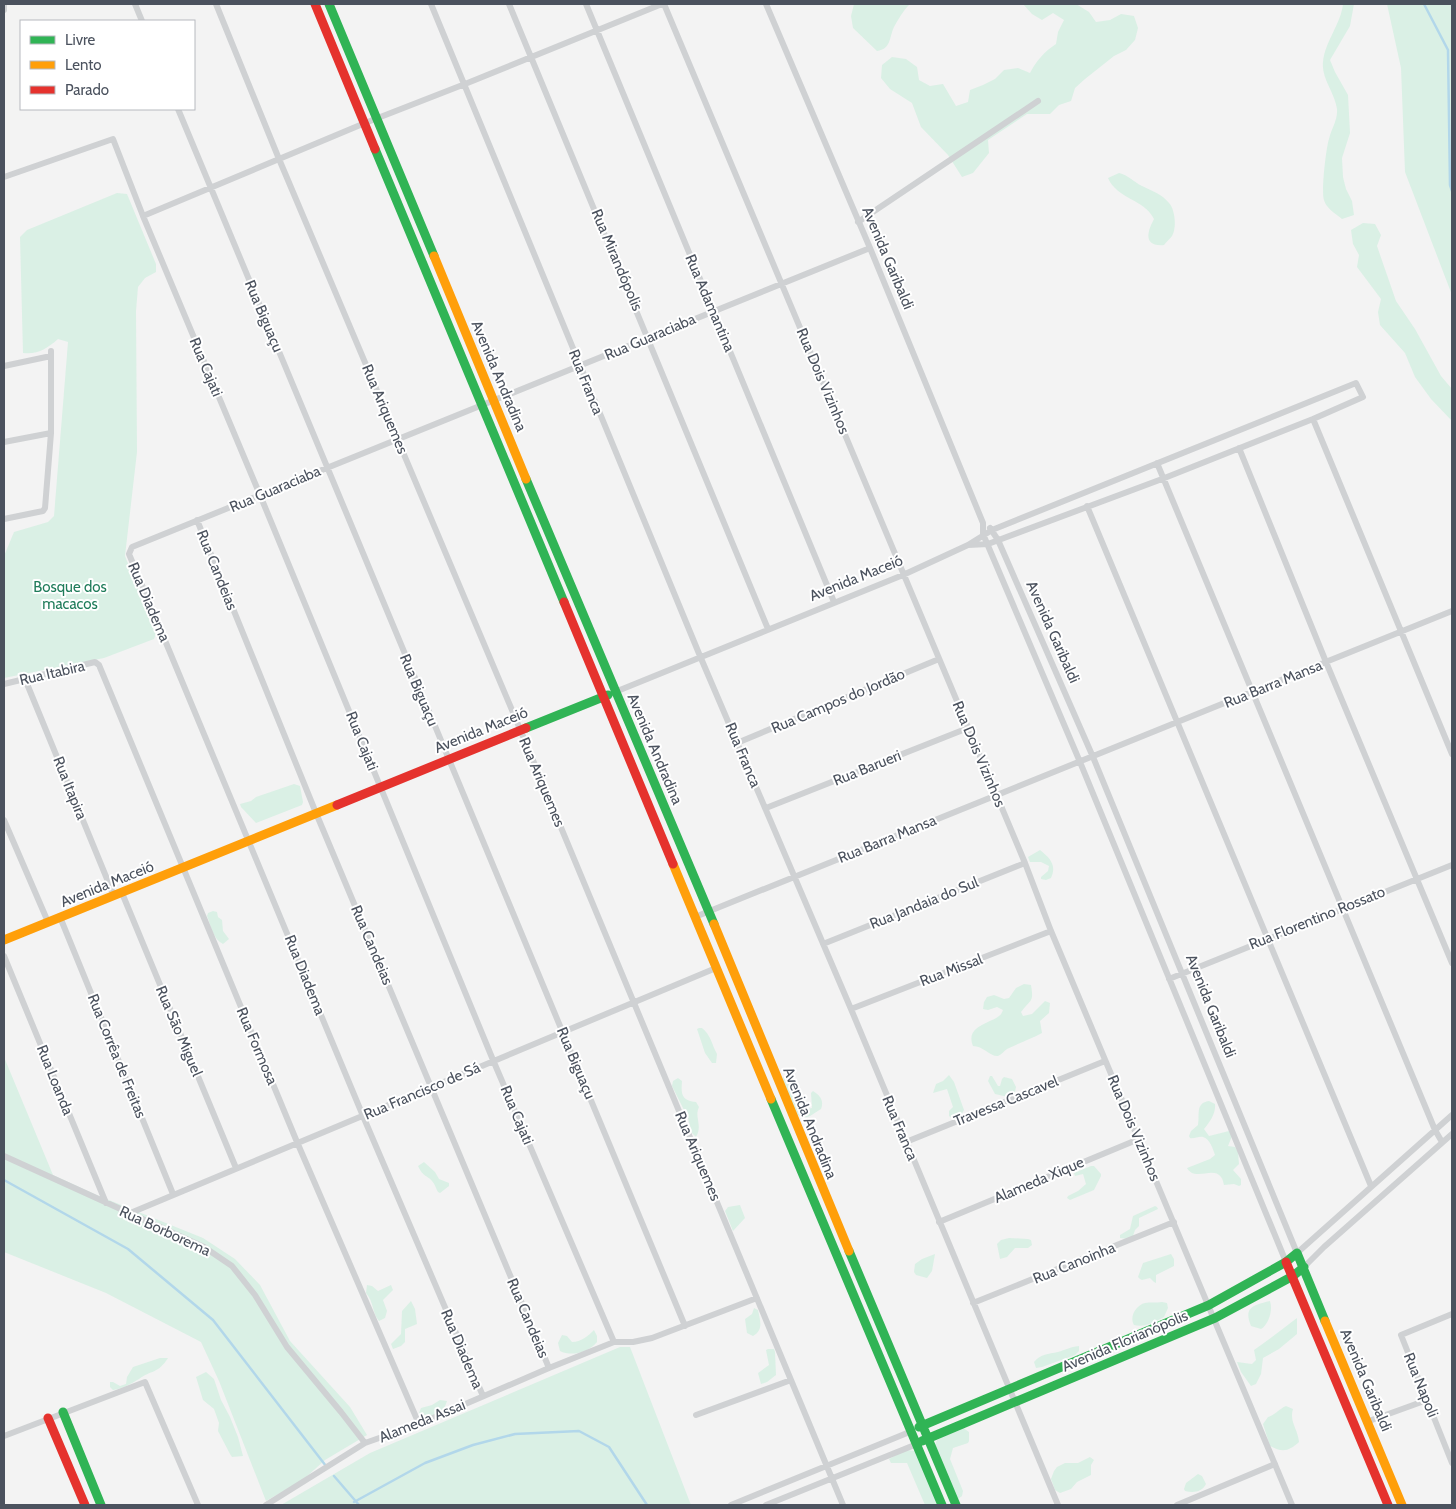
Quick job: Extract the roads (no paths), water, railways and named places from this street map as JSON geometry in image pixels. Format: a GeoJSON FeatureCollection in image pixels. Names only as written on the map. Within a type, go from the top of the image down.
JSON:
{"type":"FeatureCollection","features":[{"type":"Feature","properties":{"kind":"main road","name":"Avenida Andradina"},"geometry":{"type":"LineString","coordinates":[[315,4],[716,968],[942,1505]]}},
{"type":"Feature","properties":{"kind":"main road","name":"Avenida Andradina"},"geometry":{"type":"LineString","coordinates":[[328,4],[956,1505]]}},
{"type":"Feature","properties":{"kind":"main road","name":"Avenida Maceió"},"geometry":{"type":"LineString","coordinates":[[4,940],[615,692]]}},
{"type":"Feature","properties":{"kind":"main road"},"geometry":{"type":"LineString","coordinates":[[793,1148],[803,1143]]}},
{"type":"Feature","properties":{"kind":"main road"},"geometry":{"type":"LineString","coordinates":[[912,1431],[1209,1305],[1286,1262],[1298,1253]]}},
{"type":"Feature","properties":{"kind":"main road","name":"Avenida Garibaldi"},"geometry":{"type":"LineString","coordinates":[[1298,1253],[1369,1421],[1402,1505]]}},
{"type":"Feature","properties":{"kind":"main road","name":"Avenida Garibaldi"},"geometry":{"type":"LineString","coordinates":[[1286,1262],[1388,1505]]}},
{"type":"Feature","properties":{"kind":"main road","name":"Avenida Florianópolis"},"geometry":{"type":"LineString","coordinates":[[917,1444],[1215,1318],[1292,1276],[1304,1267]]}},
{"type":"Feature","properties":{"kind":"main road"},"geometry":{"type":"LineString","coordinates":[[63,1412],[101,1505]]}},
{"type":"Feature","properties":{"kind":"main road"},"geometry":{"type":"LineString","coordinates":[[48,1418],[85,1505]]}},
{"type":"Feature","properties":{"kind":"main road"},"geometry":{"type":"LineString","coordinates":[[1355,1427],[1369,1421]]}},
{"type":"Feature","properties":{"kind":"street"},"geometry":{"type":"LineString","coordinates":[[4,4],[4,10]]}},
{"type":"Feature","properties":{"kind":"street"},"geometry":{"type":"LineString","coordinates":[[135,4],[142,20]]}},
{"type":"Feature","properties":{"kind":"street","name":"Rua Ariquemes"},"geometry":{"type":"LineString","coordinates":[[216,4],[279,159],[520,729],[843,1505]]}},
{"type":"Feature","properties":{"kind":"street","name":"Rua Franca"},"geometry":{"type":"LineString","coordinates":[[430,4],[465,84],[579,366],[700,656],[766,808],[1058,1505]]}},
{"type":"Feature","properties":{"kind":"street","name":"Rua Mirandópolis"},"geometry":{"type":"LineString","coordinates":[[510,4],[768,629]]}},
{"type":"Feature","properties":{"kind":"street","name":"Rua Adamantina"},"geometry":{"type":"LineString","coordinates":[[586,4],[834,602]]}},
{"type":"Feature","properties":{"kind":"street"},"geometry":{"type":"LineString","coordinates":[[143,216],[365,122],[663,4]]}},
{"type":"Feature","properties":{"kind":"street","name":"Rua Dois Vizinhos"},"geometry":{"type":"LineString","coordinates":[[663,4],[782,283],[1292,1505]]}},
{"type":"Feature","properties":{"kind":"street","name":"Avenida Garibaldi"},"geometry":{"type":"LineString","coordinates":[[766,4],[870,248],[983,523],[983,534],[1080,762],[1286,1262]]}},
{"type":"Feature","properties":{"kind":"street"},"geometry":{"type":"LineString","coordinates":[[858,222],[1038,101]]}},
{"type":"Feature","properties":{"kind":"street","name":"Rua Biguaçu"},"geometry":{"type":"LineString","coordinates":[[178,110],[685,1326]]}},
{"type":"Feature","properties":{"kind":"street","name":"Rua Cajati"},"geometry":{"type":"LineString","coordinates":[[4,177],[113,139],[143,216],[493,1060],[614,1342]]}},
{"type":"Feature","properties":{"kind":"street","name":"Rua Guaraciaba"},"geometry":{"type":"LineString","coordinates":[[129,554],[132,547],[197,520],[870,248]]}},
{"type":"Feature","properties":{"kind":"street"},"geometry":{"type":"LineString","coordinates":[[4,366],[51,353],[51,433],[45,508],[43,511],[4,519]]}},
{"type":"Feature","properties":{"kind":"street","name":"Avenida Maceió"},"geometry":{"type":"LineString","coordinates":[[615,692],[903,575],[968,545],[992,530],[1356,383],[1363,397],[1162,479],[988,544],[968,545]]}},
{"type":"Feature","properties":{"kind":"street"},"geometry":{"type":"LineString","coordinates":[[1313,419],[1452,754]]}},
{"type":"Feature","properties":{"kind":"street"},"geometry":{"type":"LineString","coordinates":[[4,442],[51,433]]}},
{"type":"Feature","properties":{"kind":"street"},"geometry":{"type":"LineString","coordinates":[[1239,448],[1452,963]]}},
{"type":"Feature","properties":{"kind":"street"},"geometry":{"type":"LineString","coordinates":[[1157,463],[1162,479],[1434,1130],[1442,1142]]}},
{"type":"Feature","properties":{"kind":"street"},"geometry":{"type":"LineString","coordinates":[[1087,506],[1371,1186]]}},
{"type":"Feature","properties":{"kind":"street","name":"Rua Candeias"},"geometry":{"type":"LineString","coordinates":[[197,520],[316,813],[549,1368]]}},
{"type":"Feature","properties":{"kind":"street","name":"Avenida Garibaldi"},"geometry":{"type":"LineString","coordinates":[[983,523],[992,530],[998,540],[1093,757],[1298,1253]]}},
{"type":"Feature","properties":{"kind":"street","name":"Rua Diadema"},"geometry":{"type":"LineString","coordinates":[[129,554],[363,1116],[483,1396]]}},
{"type":"Feature","properties":{"kind":"street","name":"Rua Barra Mansa"},"geometry":{"type":"LineString","coordinates":[[695,917],[1452,611]]}},
{"type":"Feature","properties":{"kind":"street","name":"Rua Campos do Jordão"},"geometry":{"type":"LineString","coordinates":[[737,743],[939,659]]}},
{"type":"Feature","properties":{"kind":"street","name":"Rua Itabira"},"geometry":{"type":"LineString","coordinates":[[4,684],[95,662],[99,665]]}},
{"type":"Feature","properties":{"kind":"street","name":"Rua Formosa"},"geometry":{"type":"LineString","coordinates":[[99,665],[297,1142],[419,1424]]}},
{"type":"Feature","properties":{"kind":"street","name":"Rua Itapira"},"geometry":{"type":"LineString","coordinates":[[25,679],[118,894]]}},
{"type":"Feature","properties":{"kind":"street","name":"Rua Barueri"},"geometry":{"type":"LineString","coordinates":[[766,808],[968,728]]}},
{"type":"Feature","properties":{"kind":"street"},"geometry":{"type":"LineString","coordinates":[[4,820],[48,922]]}},
{"type":"Feature","properties":{"kind":"street","name":"Rua Jandaia do Sul"},"geometry":{"type":"LineString","coordinates":[[823,944],[1025,863]]}},
{"type":"Feature","properties":{"kind":"street","name":"Rua Florentino Rossato"},"geometry":{"type":"LineString","coordinates":[[1169,979],[1182,972],[1452,865]]}},
{"type":"Feature","properties":{"kind":"street","name":"Rua São Miguel"},"geometry":{"type":"LineString","coordinates":[[118,894],[236,1168]]}},
{"type":"Feature","properties":{"kind":"street","name":"Rua Corrêa de Freitas"},"geometry":{"type":"LineString","coordinates":[[60,917],[173,1194]]}},
{"type":"Feature","properties":{"kind":"street","name":"Rua Missal"},"geometry":{"type":"LineString","coordinates":[[851,1010],[1051,931]]}},
{"type":"Feature","properties":{"kind":"street","name":"Rua Loanda"},"geometry":{"type":"LineString","coordinates":[[4,956],[106,1203]]}},
{"type":"Feature","properties":{"kind":"street","name":"Rua Francisco de Sá"},"geometry":{"type":"LineString","coordinates":[[128,1214],[716,968]]}},
{"type":"Feature","properties":{"kind":"street","name":"Travessa Cascavel"},"geometry":{"type":"LineString","coordinates":[[906,1142],[1105,1060]]}},
{"type":"Feature","properties":{"kind":"street"},"geometry":{"type":"LineString","coordinates":[[1298,1253],[1452,1115]]}},
{"type":"Feature","properties":{"kind":"street","name":"Avenida Florianópolis"},"geometry":{"type":"LineString","coordinates":[[1304,1267],[1324,1247],[1452,1134]]}},
{"type":"Feature","properties":{"kind":"street","name":"Alameda Xique"},"geometry":{"type":"LineString","coordinates":[[939,1222],[1139,1139]]}},
{"type":"Feature","properties":{"kind":"street","name":"Rua Borborema"},"geometry":{"type":"LineString","coordinates":[[4,1156],[204,1247],[232,1266],[254,1295],[287,1347],[365,1443]]}},
{"type":"Feature","properties":{"kind":"street","name":"Rua Canoinha"},"geometry":{"type":"LineString","coordinates":[[973,1303],[1174,1222]]}},
{"type":"Feature","properties":{"kind":"street","name":"Alameda Assai"},"geometry":{"type":"LineString","coordinates":[[266,1505],[365,1443],[419,1424],[614,1342],[633,1342],[652,1338],[757,1298]]}},
{"type":"Feature","properties":{"kind":"street","name":"Rua Napoli"},"geometry":{"type":"LineString","coordinates":[[1452,1314],[1401,1335],[1451,1454],[1452,1463]]}},
{"type":"Feature","properties":{"kind":"street"},"geometry":{"type":"LineString","coordinates":[[696,1415],[792,1380]]}},
{"type":"Feature","properties":{"kind":"street"},"geometry":{"type":"LineString","coordinates":[[4,1436],[144,1382],[198,1505]]}},
{"type":"Feature","properties":{"kind":"street"},"geometry":{"type":"LineString","coordinates":[[1369,1421],[1427,1400]]}},
{"type":"Feature","properties":{"kind":"street"},"geometry":{"type":"LineString","coordinates":[[731,1505],[912,1431]]}},
{"type":"Feature","properties":{"kind":"street","name":"Avenida Florianópolis"},"geometry":{"type":"LineString","coordinates":[[766,1505],[917,1444]]}},
{"type":"Feature","properties":{"kind":"street"},"geometry":{"type":"LineString","coordinates":[[1177,1505],[1275,1464]]}},
{"type":"Feature","properties":{"kind":"waterway"},"geometry":{"type":"LineString","coordinates":[[1424,4],[1448,50],[1450,185],[1452,191]]}},
{"type":"Feature","properties":{"kind":"waterway"},"geometry":{"type":"LineString","coordinates":[[4,1180],[128,1249],[213,1320],[326,1466]]}},
{"type":"Feature","properties":{"kind":"waterway"},"geometry":{"type":"LineString","coordinates":[[354,1502],[425,1463],[473,1445],[515,1434],[579,1431],[609,1447],[647,1505]]}},
{"type":"Feature","properties":{"kind":"waterway"},"geometry":{"type":"LineString","coordinates":[[334,1476],[359,1505]]}},
{"type":"Feature","properties":{"kind":"park label","name":"Bosque dos macacos"},"geometry":{"type":"Point","coordinates":[70,596]}}]}
